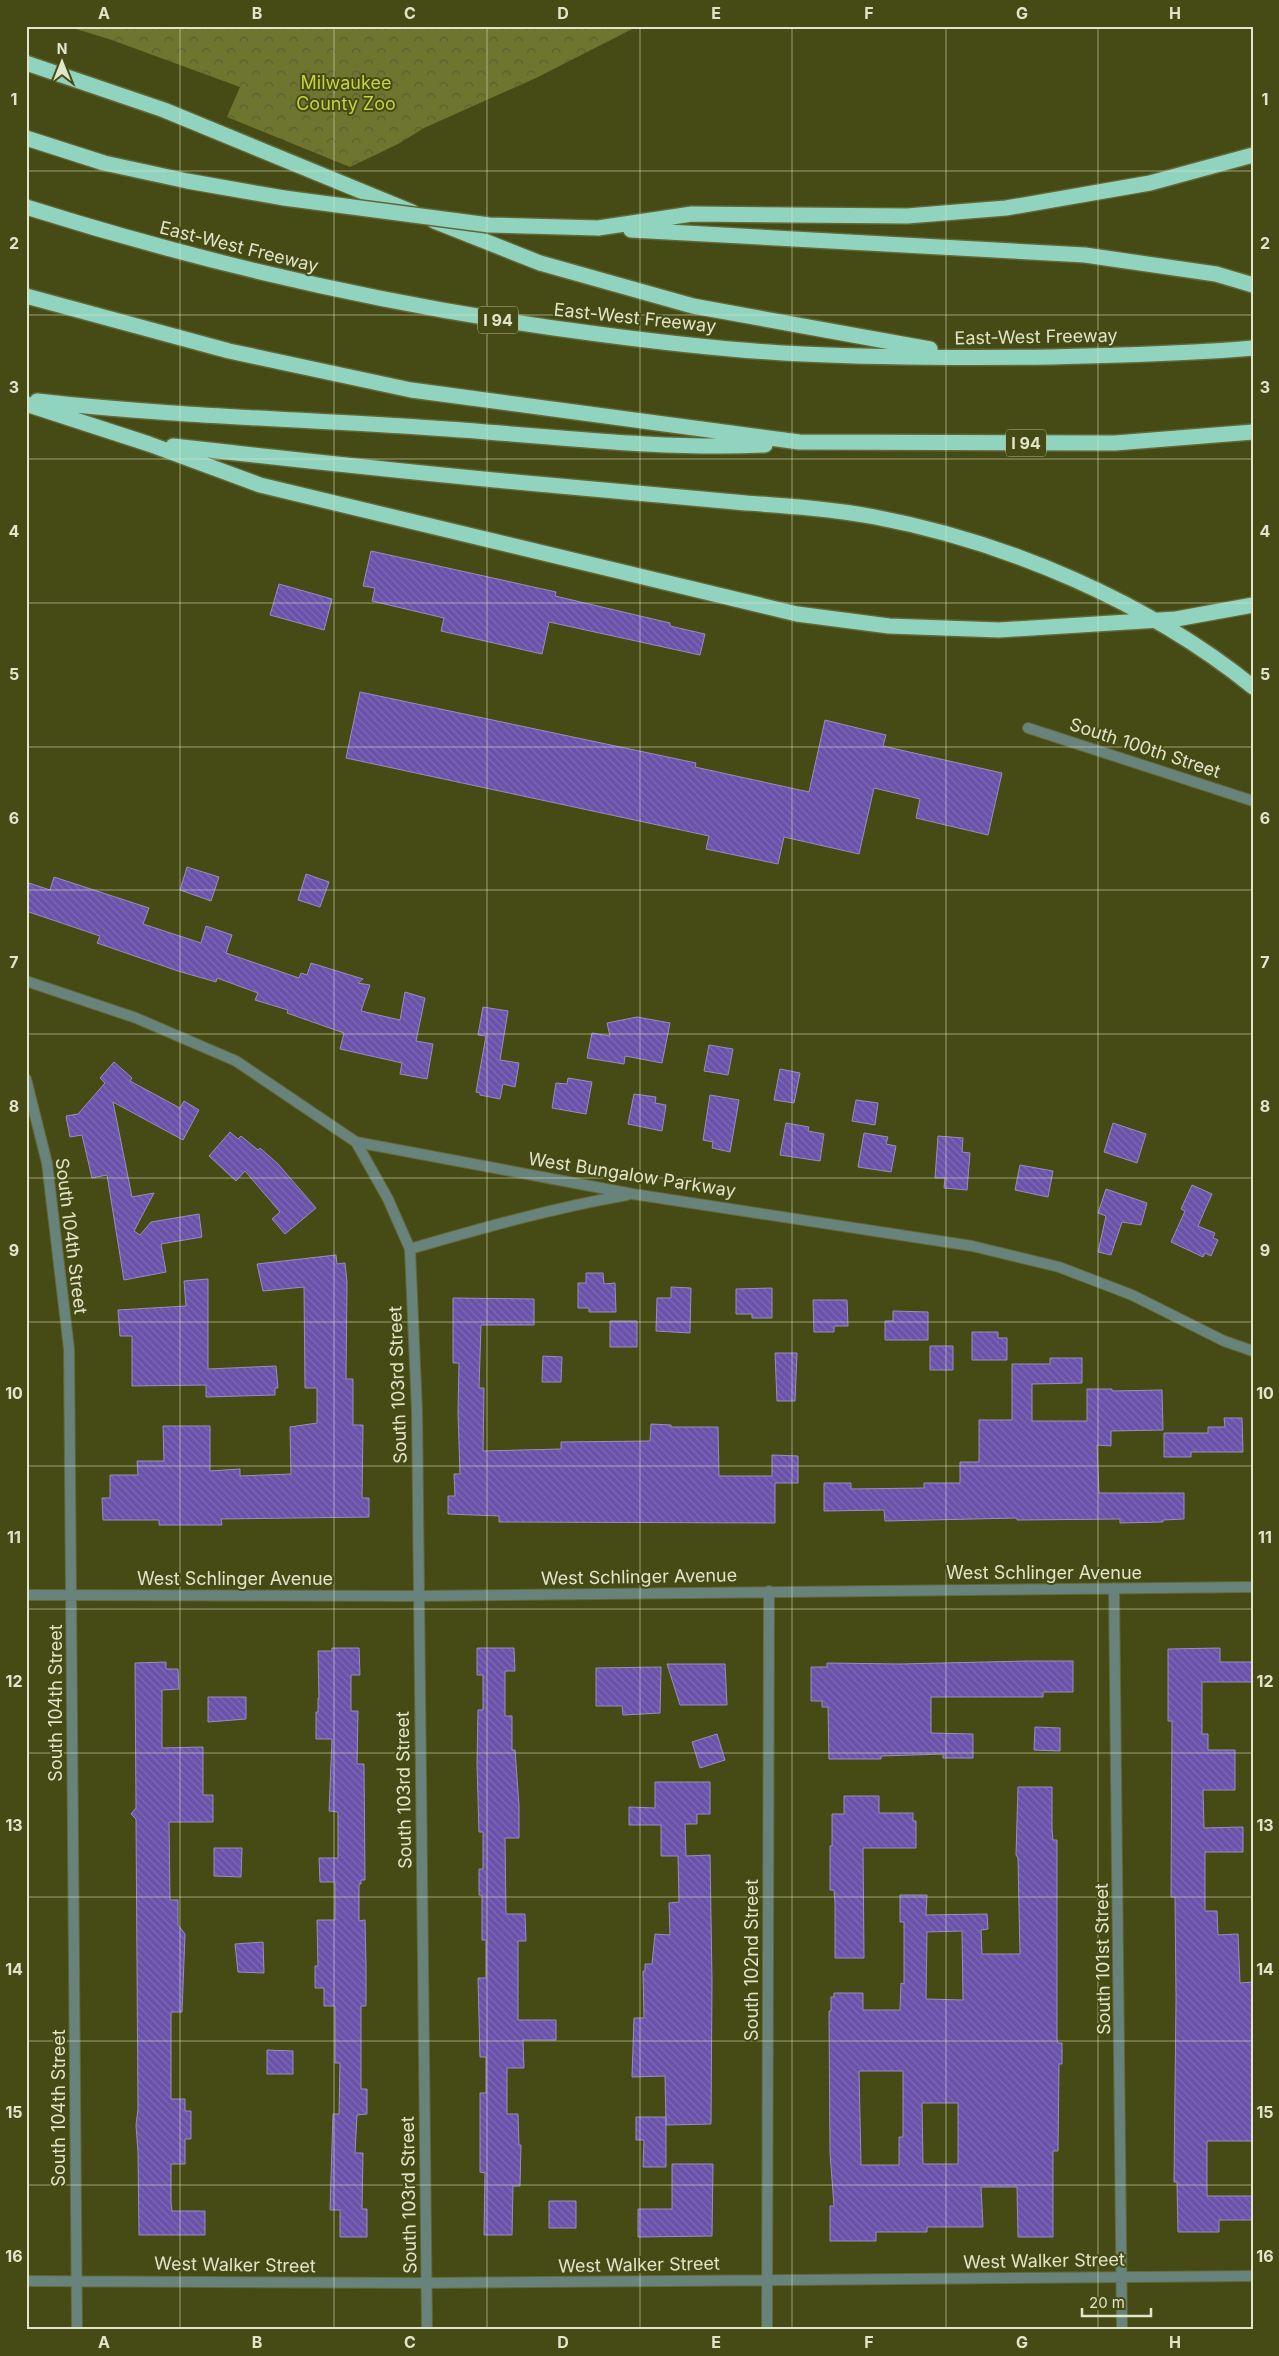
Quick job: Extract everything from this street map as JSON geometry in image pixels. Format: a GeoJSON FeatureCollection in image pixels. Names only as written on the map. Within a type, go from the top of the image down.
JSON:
{"type":"FeatureCollection","features":[{"type":"Feature","properties":{"kind":"highway"},"geometry":{"type":"LineString","coordinates":[[26,63],[164,110],[540,263],[693,306],[981,358]]}},
{"type":"Feature","properties":{"kind":"highway"},"geometry":{"type":"LineString","coordinates":[[26,138],[104,163],[187,181],[284,198],[489,225],[598,228],[1085,255],[1216,274],[1253,285]]}},
{"type":"Feature","properties":{"kind":"highway"},"geometry":{"type":"LineString","coordinates":[[598,228],[692,214],[908,216],[1006,208],[1150,183],[1253,155]]}},
{"type":"Feature","properties":{"kind":"highway","name":"East-West Freeway"},"geometry":{"type":"LineString","coordinates":[[26,207],[106,232],[273,276],[397,303],[531,325],[665,342],[802,354],[981,358],[1192,354],[1253,348]]}},
{"type":"Feature","properties":{"kind":"highway","name":"I 94"},"geometry":{"type":"LineString","coordinates":[[26,296],[228,350],[411,390],[799,442],[1115,443],[1253,432]]}},
{"type":"Feature","properties":{"kind":"highway"},"geometry":{"type":"LineString","coordinates":[[26,399],[118,409],[395,425],[640,444],[714,446],[799,442]]}},
{"type":"Feature","properties":{"kind":"highway"},"geometry":{"type":"LineString","coordinates":[[26,404],[149,444],[260,485],[797,614],[889,626],[999,630],[1176,619],[1253,605]]}},
{"type":"Feature","properties":{"kind":"highway"},"geometry":{"type":"LineString","coordinates":[[149,444],[504,481],[814,509],[898,522],[1003,552],[1093,590],[1186,639],[1213,656],[1253,687]]}},
{"type":"Feature","properties":{"kind":"street","name":"South 100th Street"},"geometry":{"type":"LineString","coordinates":[[1028,728],[1253,801]]}},
{"type":"Feature","properties":{"kind":"street","name":"West Bungalow Parkway"},"geometry":{"type":"LineString","coordinates":[[26,981],[136,1018],[236,1062],[356,1142],[633,1194],[972,1246],[1059,1267],[1132,1295],[1224,1341],[1253,1351]]}},
{"type":"Feature","properties":{"kind":"street","name":"South 104th Street"},"geometry":{"type":"LineString","coordinates":[[26,1079],[47,1163],[70,1349],[78,2330]]}},
{"type":"Feature","properties":{"kind":"street","name":"South 103rd Street"},"geometry":{"type":"LineString","coordinates":[[356,1142],[388,1199],[410,1249],[417,1411],[427,2330]]}},
{"type":"Feature","properties":{"kind":"street"},"geometry":{"type":"LineString","coordinates":[[410,1249],[497,1223],[561,1207],[633,1194]]}},
{"type":"Feature","properties":{"kind":"street","name":"West Schlinger Avenue"},"geometry":{"type":"LineString","coordinates":[[26,1595],[418,1596],[1253,1587]]}},
{"type":"Feature","properties":{"kind":"street","name":"South 101st Street"},"geometry":{"type":"LineString","coordinates":[[1114,1588],[1122,2330]]}},
{"type":"Feature","properties":{"kind":"street","name":"South 102nd Street"},"geometry":{"type":"LineString","coordinates":[[767,2330],[769,1591]]}},
{"type":"Feature","properties":{"kind":"street","name":"West Walker Street"},"geometry":{"type":"LineString","coordinates":[[26,2280],[426,2283],[1253,2276]]}},
{"type":"Feature","properties":{"kind":"green space","name":"Milwaukee County Zoo"},"geometry":{"type":"Polygon","coordinates":[[[66,26],[638,26],[536,78],[424,128],[398,144],[350,167],[227,117],[240,87],[109,39],[66,26]]]}},
{"type":"Feature","properties":{"kind":"building"},"geometry":{"type":"Polygon","coordinates":[[[371,551],[556,592],[555,596],[670,623],[670,626],[705,634],[700,655],[549,622],[542,654],[441,631],[444,618],[372,601],[375,588],[363,586],[371,551]]]}},
{"type":"Feature","properties":{"kind":"building"},"geometry":{"type":"Polygon","coordinates":[[[279,584],[332,599],[324,630],[270,615],[279,584]]]}},
{"type":"Feature","properties":{"kind":"building"},"geometry":{"type":"Polygon","coordinates":[[[360,692],[696,763],[695,767],[809,792],[825,720],[886,735],[883,746],[1002,773],[988,835],[916,818],[920,799],[874,788],[859,854],[784,837],[778,864],[706,849],[709,836],[346,758],[360,692]]]}},
{"type":"Feature","properties":{"kind":"building"},"geometry":{"type":"Polygon","coordinates":[[[187,867],[219,877],[211,901],[180,890],[187,867]]]}},
{"type":"Feature","properties":{"kind":"building"},"geometry":{"type":"Polygon","coordinates":[[[306,874],[329,882],[320,907],[298,900],[306,874]]]}},
{"type":"Feature","properties":{"kind":"building"},"geometry":{"type":"Polygon","coordinates":[[[54,877],[149,908],[143,924],[201,943],[206,926],[232,935],[226,953],[299,978],[301,973],[307,975],[311,963],[363,979],[358,983],[370,985],[361,1011],[400,1020],[405,992],[425,998],[416,1041],[433,1044],[427,1079],[400,1074],[402,1063],[340,1049],[344,1033],[287,1013],[288,1010],[255,1000],[258,993],[217,978],[216,982],[178,971],[97,943],[100,936],[26,911],[26,882],[50,890],[54,877]]]}},
{"type":"Feature","properties":{"kind":"building"},"geometry":{"type":"Polygon","coordinates":[[[483,1007],[508,1011],[500,1060],[519,1063],[515,1087],[503,1084],[500,1099],[480,1095],[480,1093],[476,1092],[486,1036],[478,1035],[483,1007]]]}},
{"type":"Feature","properties":{"kind":"building"},"geometry":{"type":"Polygon","coordinates":[[[637,1017],[670,1023],[662,1063],[625,1056],[624,1064],[587,1058],[592,1033],[610,1036],[607,1023],[637,1017]]]}},
{"type":"Feature","properties":{"kind":"building"},"geometry":{"type":"Polygon","coordinates":[[[709,1045],[733,1049],[728,1075],[704,1071],[709,1045]]]}},
{"type":"Feature","properties":{"kind":"building"},"geometry":{"type":"Polygon","coordinates":[[[114,1062],[132,1078],[130,1081],[180,1108],[184,1101],[199,1110],[183,1140],[113,1102],[132,1197],[154,1193],[134,1231],[140,1235],[151,1222],[199,1214],[202,1237],[161,1244],[166,1272],[124,1280],[107,1175],[92,1178],[82,1135],[70,1137],[66,1116],[78,1114],[105,1083],[100,1078],[114,1062]]]}},
{"type":"Feature","properties":{"kind":"building"},"geometry":{"type":"Polygon","coordinates":[[[780,1069],[800,1073],[794,1103],[774,1100],[780,1069]]]}},
{"type":"Feature","properties":{"kind":"building"},"geometry":{"type":"Polygon","coordinates":[[[568,1078],[592,1082],[586,1114],[552,1108],[556,1083],[567,1084],[568,1078]]]}},
{"type":"Feature","properties":{"kind":"building"},"geometry":{"type":"Polygon","coordinates":[[[634,1094],[656,1097],[655,1103],[666,1105],[662,1131],[628,1124],[634,1094]]]}},
{"type":"Feature","properties":{"kind":"building"},"geometry":{"type":"Polygon","coordinates":[[[710,1095],[739,1100],[730,1152],[712,1148],[713,1142],[703,1140],[710,1095]]]}},
{"type":"Feature","properties":{"kind":"building"},"geometry":{"type":"Polygon","coordinates":[[[856,1100],[878,1103],[875,1125],[852,1121],[856,1100]]]}},
{"type":"Feature","properties":{"kind":"building"},"geometry":{"type":"Polygon","coordinates":[[[786,1123],[809,1127],[808,1131],[824,1134],[820,1161],[780,1155],[786,1123]]]}},
{"type":"Feature","properties":{"kind":"building"},"geometry":{"type":"Polygon","coordinates":[[[1113,1123],[1146,1134],[1137,1163],[1104,1152],[1113,1123]]]}},
{"type":"Feature","properties":{"kind":"building"},"geometry":{"type":"Polygon","coordinates":[[[230,1132],[238,1139],[241,1136],[258,1150],[260,1148],[278,1164],[316,1208],[285,1234],[272,1219],[280,1212],[245,1171],[236,1181],[209,1156],[230,1132]]]}},
{"type":"Feature","properties":{"kind":"building"},"geometry":{"type":"Polygon","coordinates":[[[864,1133],[888,1137],[886,1144],[896,1146],[891,1172],[858,1167],[864,1133]]]}},
{"type":"Feature","properties":{"kind":"building"},"geometry":{"type":"Polygon","coordinates":[[[938,1136],[963,1138],[962,1152],[970,1153],[967,1190],[944,1188],[945,1178],[935,1178],[938,1136]]]}},
{"type":"Feature","properties":{"kind":"building"},"geometry":{"type":"Polygon","coordinates":[[[1020,1165],[1053,1171],[1048,1197],[1015,1190],[1020,1165]]]}},
{"type":"Feature","properties":{"kind":"building"},"geometry":{"type":"Polygon","coordinates":[[[1192,1185],[1212,1194],[1198,1226],[1215,1233],[1213,1238],[1218,1240],[1211,1256],[1205,1253],[1203,1257],[1171,1242],[1185,1211],[1181,1209],[1192,1185]]]}},
{"type":"Feature","properties":{"kind":"building"},"geometry":{"type":"Polygon","coordinates":[[[1106,1189],[1147,1203],[1141,1225],[1122,1222],[1111,1255],[1098,1252],[1106,1216],[1098,1213],[1106,1189]]]}},
{"type":"Feature","properties":{"kind":"building"},"geometry":{"type":"Polygon","coordinates":[[[336,1255],[337,1264],[345,1263],[347,1282],[346,1379],[353,1379],[353,1425],[363,1425],[362,1498],[369,1498],[369,1517],[221,1519],[222,1525],[159,1525],[159,1520],[103,1520],[102,1498],[110,1498],[110,1475],[138,1475],[137,1461],[164,1461],[163,1426],[210,1426],[210,1471],[240,1469],[240,1476],[291,1474],[290,1427],[317,1423],[317,1388],[305,1388],[304,1287],[263,1291],[257,1264],[336,1255]]]}},
{"type":"Feature","properties":{"kind":"building"},"geometry":{"type":"Polygon","coordinates":[[[586,1273],[603,1273],[604,1284],[615,1283],[616,1312],[589,1312],[589,1308],[578,1308],[578,1283],[586,1283],[586,1273]]]}},
{"type":"Feature","properties":{"kind":"building"},"geometry":{"type":"Polygon","coordinates":[[[208,1279],[208,1369],[276,1366],[278,1388],[275,1388],[275,1395],[206,1397],[206,1385],[132,1386],[132,1336],[120,1336],[118,1310],[186,1306],[184,1281],[208,1279]]]}},
{"type":"Feature","properties":{"kind":"building"},"geometry":{"type":"Polygon","coordinates":[[[671,1287],[691,1288],[690,1333],[656,1331],[657,1298],[671,1298],[671,1287]]]}},
{"type":"Feature","properties":{"kind":"building"},"geometry":{"type":"Polygon","coordinates":[[[772,1288],[772,1318],[752,1318],[752,1314],[736,1314],[736,1289],[772,1288]]]}},
{"type":"Feature","properties":{"kind":"building"},"geometry":{"type":"Polygon","coordinates":[[[453,1298],[534,1299],[534,1325],[481,1325],[479,1388],[484,1388],[483,1451],[561,1449],[561,1442],[650,1441],[651,1424],[671,1425],[671,1427],[718,1427],[719,1476],[772,1476],[772,1455],[798,1456],[798,1483],[775,1483],[775,1523],[499,1522],[499,1516],[448,1514],[448,1496],[455,1496],[454,1474],[460,1474],[459,1363],[453,1363],[453,1298]]]}},
{"type":"Feature","properties":{"kind":"building"},"geometry":{"type":"Polygon","coordinates":[[[813,1300],[847,1300],[848,1326],[834,1326],[834,1332],[814,1332],[813,1300]]]}},
{"type":"Feature","properties":{"kind":"building"},"geometry":{"type":"Polygon","coordinates":[[[893,1311],[928,1312],[928,1340],[885,1340],[885,1321],[893,1321],[893,1311]]]}},
{"type":"Feature","properties":{"kind":"building"},"geometry":{"type":"Polygon","coordinates":[[[610,1321],[637,1321],[637,1347],[610,1347],[610,1321]]]}},
{"type":"Feature","properties":{"kind":"building"},"geometry":{"type":"Polygon","coordinates":[[[972,1332],[998,1332],[998,1338],[1007,1338],[1007,1360],[972,1360],[972,1332]]]}},
{"type":"Feature","properties":{"kind":"building"},"geometry":{"type":"Polygon","coordinates":[[[930,1346],[953,1346],[953,1370],[930,1370],[930,1346]]]}},
{"type":"Feature","properties":{"kind":"building"},"geometry":{"type":"Polygon","coordinates":[[[775,1353],[797,1353],[795,1401],[777,1401],[775,1353]]]}},
{"type":"Feature","properties":{"kind":"building"},"geometry":{"type":"Polygon","coordinates":[[[543,1356],[562,1357],[561,1382],[542,1382],[543,1356]]]}},
{"type":"Feature","properties":{"kind":"building"},"geometry":{"type":"Polygon","coordinates":[[[1050,1358],[1082,1358],[1082,1383],[1032,1384],[1032,1421],[1087,1421],[1087,1389],[1112,1389],[1112,1391],[1162,1390],[1163,1430],[1111,1431],[1111,1446],[1097,1445],[1099,1493],[1184,1493],[1184,1519],[1163,1520],[1163,1522],[1120,1523],[1120,1519],[1017,1520],[1017,1518],[885,1521],[884,1510],[824,1511],[824,1483],[851,1483],[851,1489],[924,1488],[924,1483],[960,1483],[960,1462],[979,1462],[979,1420],[1012,1420],[1012,1364],[1050,1364],[1050,1358]]]}},
{"type":"Feature","properties":{"kind":"building"},"geometry":{"type":"Polygon","coordinates":[[[1224,1418],[1242,1418],[1243,1452],[1191,1452],[1191,1457],[1164,1457],[1164,1433],[1208,1433],[1208,1427],[1225,1427],[1224,1418]]]}},
{"type":"Feature","properties":{"kind":"building"},"geometry":{"type":"Polygon","coordinates":[[[332,1648],[359,1648],[360,1675],[351,1675],[351,1711],[358,1711],[357,1764],[364,1764],[365,1880],[361,1880],[361,1884],[359,1884],[359,1921],[365,1920],[366,2006],[361,2006],[361,2089],[367,2089],[367,2114],[357,2115],[355,2153],[363,2153],[362,2209],[367,2209],[367,2237],[340,2237],[340,2210],[330,2210],[333,2114],[339,2114],[340,2063],[335,2063],[335,2006],[324,2006],[324,1988],[315,1988],[315,1966],[318,1966],[317,1920],[335,1920],[335,1882],[320,1882],[319,1858],[338,1858],[338,1812],[329,1811],[332,1739],[316,1739],[316,1712],[318,1712],[319,1698],[318,1651],[332,1651],[332,1648]]]}},
{"type":"Feature","properties":{"kind":"building"},"geometry":{"type":"Polygon","coordinates":[[[477,1648],[514,1648],[515,1671],[505,1671],[505,1716],[512,1716],[512,1750],[515,1750],[519,1838],[505,1838],[506,1914],[525,1914],[526,1941],[518,1941],[518,2020],[556,2020],[556,2040],[523,2040],[524,2068],[507,2068],[507,2114],[518,2114],[519,2145],[521,2145],[520,2186],[513,2186],[512,2235],[484,2235],[485,2173],[480,2172],[480,2093],[486,2093],[486,2057],[480,2057],[478,1978],[486,1978],[486,1940],[482,1940],[482,1895],[479,1895],[479,1869],[483,1869],[483,1832],[479,1832],[477,1764],[478,1710],[483,1710],[483,1675],[477,1675],[477,1648]]]}},
{"type":"Feature","properties":{"kind":"building"},"geometry":{"type":"Polygon","coordinates":[[[1220,1648],[1220,1662],[1253,1662],[1253,1682],[1202,1682],[1202,1734],[1208,1734],[1208,1750],[1235,1750],[1235,1790],[1203,1790],[1204,1828],[1243,1827],[1243,1852],[1205,1852],[1205,1911],[1217,1911],[1218,1935],[1238,1934],[1240,1983],[1253,1982],[1253,2141],[1207,2141],[1207,2196],[1253,2196],[1253,2220],[1219,2220],[1219,2232],[1178,2232],[1177,2182],[1174,2182],[1175,1897],[1171,1897],[1172,1721],[1168,1721],[1168,1649],[1220,1648]]]}},
{"type":"Feature","properties":{"kind":"building"},"geometry":{"type":"Polygon","coordinates":[[[1073,1661],[1073,1692],[1043,1692],[1043,1697],[931,1697],[931,1733],[973,1734],[973,1758],[943,1758],[943,1754],[881,1756],[881,1759],[829,1759],[828,1707],[822,1707],[822,1701],[811,1701],[811,1667],[827,1667],[827,1663],[900,1664],[1073,1661]]]}},
{"type":"Feature","properties":{"kind":"building"},"geometry":{"type":"Polygon","coordinates":[[[166,1662],[166,1669],[178,1669],[179,1689],[162,1690],[162,1748],[203,1747],[203,1795],[213,1795],[213,1822],[169,1822],[170,1900],[178,1900],[178,1925],[185,1934],[182,2012],[171,2012],[171,2099],[185,2099],[185,2111],[191,2111],[191,2139],[185,2139],[185,2164],[171,2164],[171,2203],[172,2211],[205,2211],[205,2235],[139,2235],[136,2125],[138,2109],[136,1819],[131,1814],[136,1808],[135,1663],[166,1662]]]}},
{"type":"Feature","properties":{"kind":"building"},"geometry":{"type":"Polygon","coordinates":[[[667,1664],[725,1664],[727,1705],[680,1705],[667,1664]]]}},
{"type":"Feature","properties":{"kind":"building"},"geometry":{"type":"Polygon","coordinates":[[[661,1667],[660,1713],[623,1715],[622,1706],[596,1706],[596,1668],[661,1667]]]}},
{"type":"Feature","properties":{"kind":"building"},"geometry":{"type":"Polygon","coordinates":[[[208,1697],[246,1697],[246,1719],[208,1722],[208,1697]]]}},
{"type":"Feature","properties":{"kind":"building"},"geometry":{"type":"Polygon","coordinates":[[[1035,1727],[1060,1728],[1060,1751],[1034,1750],[1035,1727]]]}},
{"type":"Feature","properties":{"kind":"building"},"geometry":{"type":"Polygon","coordinates":[[[717,1734],[725,1760],[700,1768],[692,1742],[717,1734]]]}},
{"type":"Feature","properties":{"kind":"building"},"geometry":{"type":"Polygon","coordinates":[[[655,1782],[710,1782],[710,1814],[697,1814],[697,1824],[685,1824],[686,1856],[710,1855],[712,1981],[711,2124],[666,2125],[665,2076],[632,2077],[634,2018],[644,2018],[643,1971],[645,1971],[645,1964],[652,1964],[655,1934],[670,1935],[669,1903],[679,1902],[678,1856],[661,1856],[661,1825],[629,1825],[629,1807],[655,1808],[655,1782]]]}},
{"type":"Feature","properties":{"kind":"building"},"geometry":{"type":"Polygon","coordinates":[[[1018,1787],[1052,1787],[1053,1840],[1057,1840],[1057,2039],[1058,2043],[1062,2043],[1062,2064],[1059,2064],[1058,2151],[1053,2151],[1053,2237],[1018,2237],[1017,2187],[981,2187],[983,2227],[927,2227],[927,2232],[876,2232],[876,2241],[830,2241],[830,2206],[834,2206],[830,2153],[829,2011],[831,2011],[831,1997],[834,1997],[834,1993],[863,1993],[863,2010],[900,2010],[901,1983],[904,1984],[904,1922],[900,1922],[900,1895],[927,1895],[926,1915],[987,1914],[988,1929],[981,1930],[982,1954],[1020,1954],[1018,1858],[1016,1855],[1018,1787]],[[962,1931],[927,1932],[926,1999],[963,2000],[962,1931]],[[859,2071],[861,2165],[899,2165],[899,2137],[903,2137],[903,2071],[859,2071]],[[922,2103],[923,2164],[958,2164],[958,2103],[922,2103]]]}},
{"type":"Feature","properties":{"kind":"building"},"geometry":{"type":"Polygon","coordinates":[[[844,1796],[879,1796],[879,1813],[913,1813],[913,1821],[916,1821],[916,1848],[863,1848],[864,1958],[835,1958],[835,1903],[834,1890],[830,1890],[830,1846],[832,1846],[832,1814],[844,1814],[844,1796]]]}},
{"type":"Feature","properties":{"kind":"building"},"geometry":{"type":"Polygon","coordinates":[[[214,1848],[242,1848],[241,1877],[214,1876],[214,1848]]]}},
{"type":"Feature","properties":{"kind":"building"},"geometry":{"type":"Polygon","coordinates":[[[263,1942],[264,1973],[238,1972],[235,1944],[263,1942]]]}},
{"type":"Feature","properties":{"kind":"building"},"geometry":{"type":"Polygon","coordinates":[[[267,2050],[293,2051],[293,2074],[267,2074],[267,2050]]]}},
{"type":"Feature","properties":{"kind":"building"},"geometry":{"type":"Polygon","coordinates":[[[636,2117],[666,2117],[666,2167],[643,2167],[644,2140],[636,2140],[636,2117]]]}},
{"type":"Feature","properties":{"kind":"building"},"geometry":{"type":"Polygon","coordinates":[[[672,2164],[713,2164],[712,2236],[638,2237],[638,2209],[672,2209],[672,2164]]]}},
{"type":"Feature","properties":{"kind":"building"},"geometry":{"type":"Polygon","coordinates":[[[549,2201],[576,2201],[576,2228],[549,2228],[549,2201]]]}}]}
